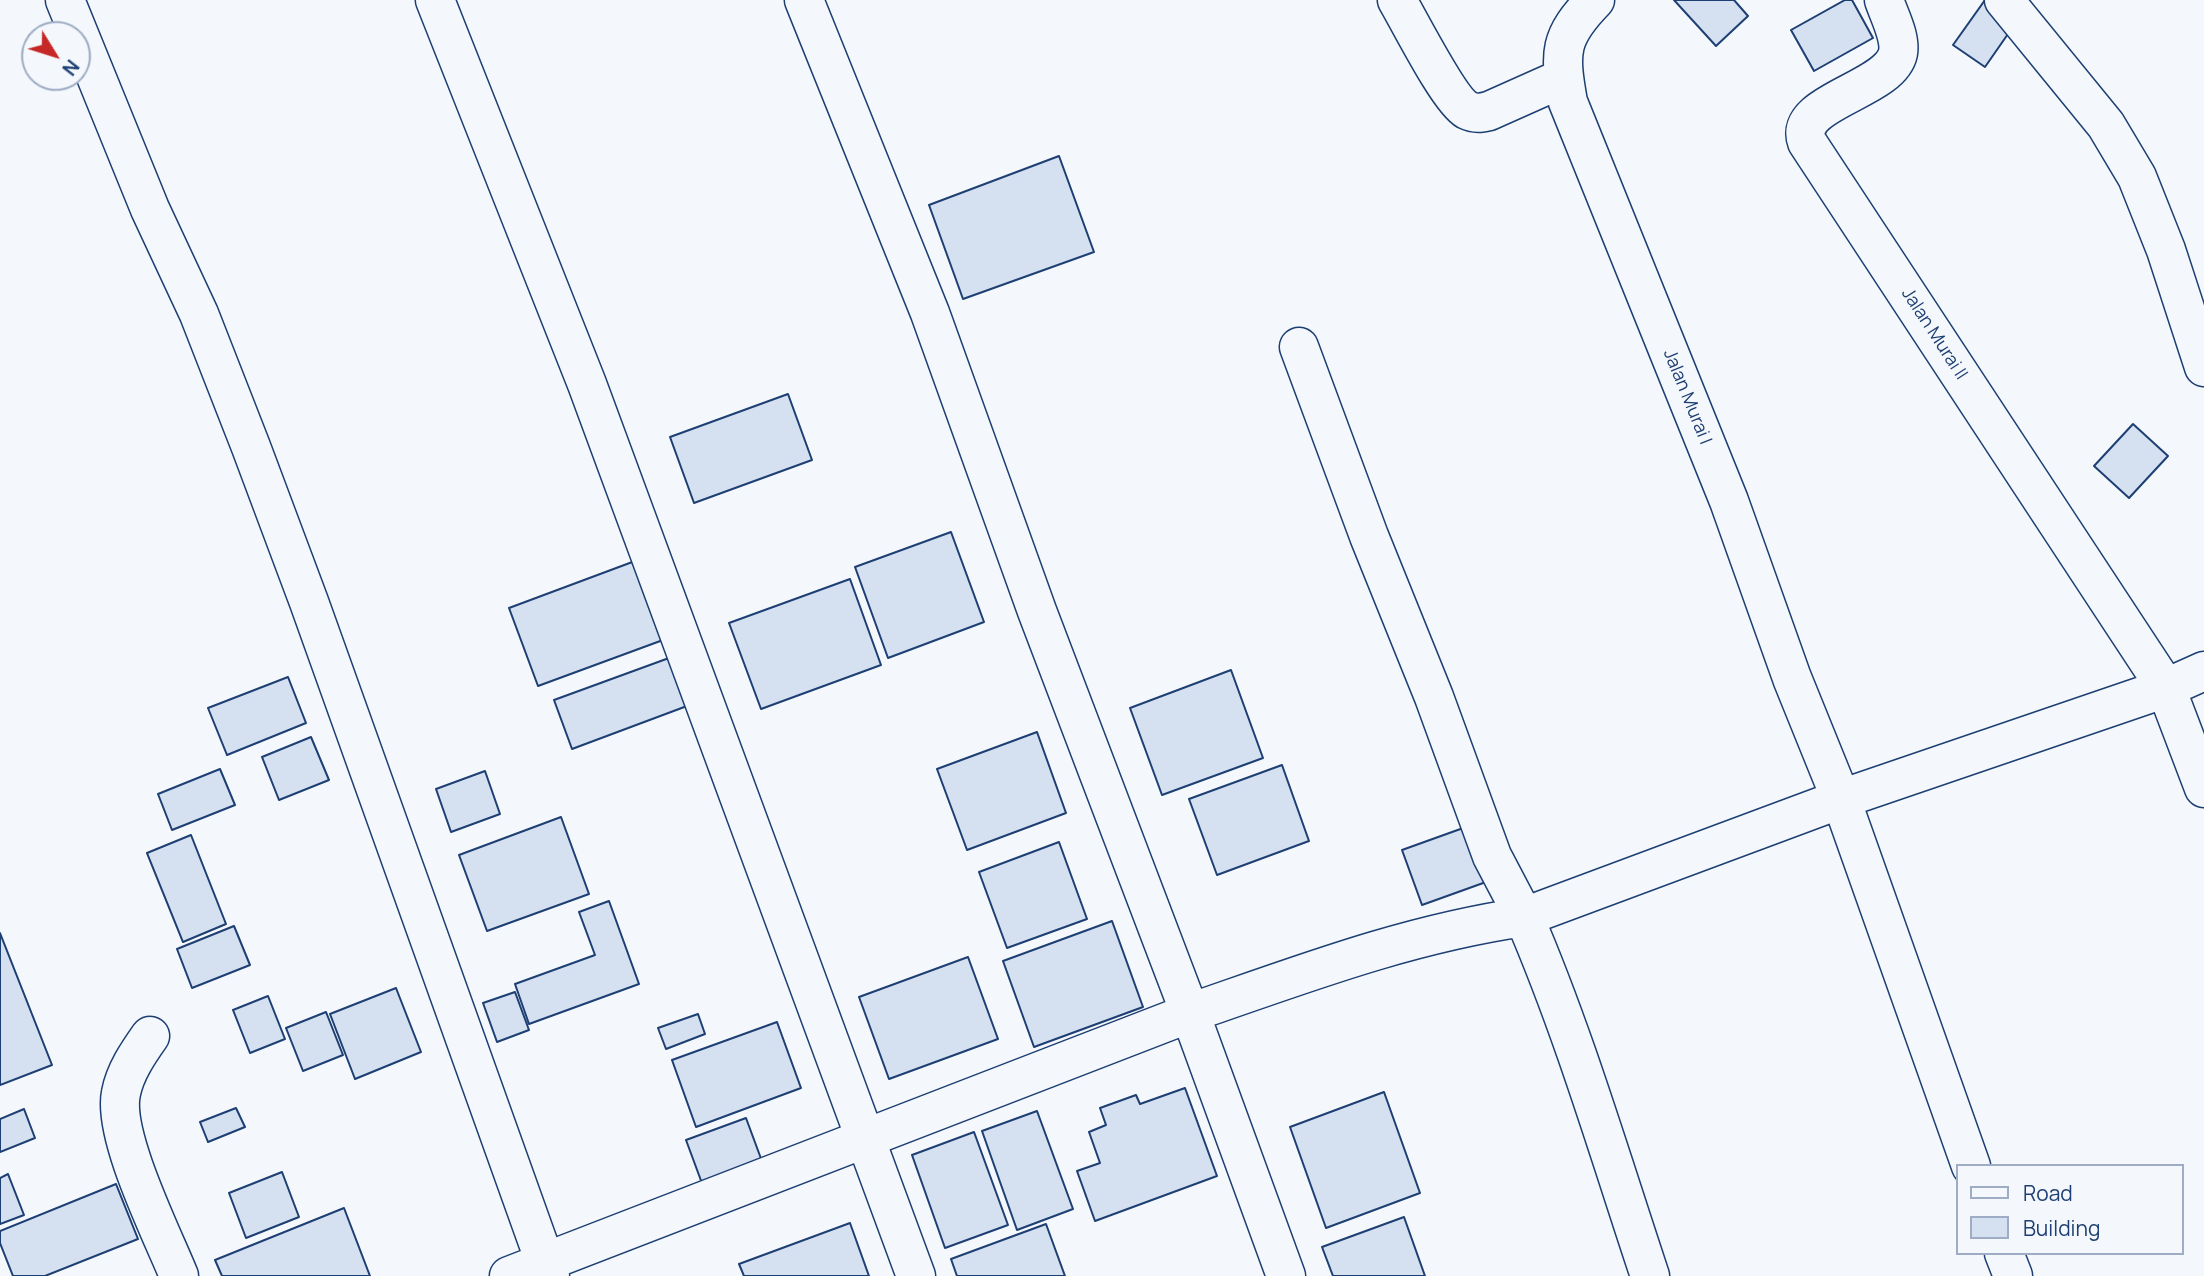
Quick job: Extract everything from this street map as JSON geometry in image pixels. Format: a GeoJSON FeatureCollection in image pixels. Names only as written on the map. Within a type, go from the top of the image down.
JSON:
{"type":"FeatureCollection","features":[{"type":"Feature","properties":{"kind":"street"},"geometry":{"type":"LineString","coordinates":[[65,0],[155,219],[199,314],[251,447],[548,1270]]}},
{"type":"Feature","properties":{"kind":"street"},"geometry":{"type":"LineString","coordinates":[[435,0],[592,397],[916,1276]]}},
{"type":"Feature","properties":{"kind":"street"},"geometry":{"type":"LineString","coordinates":[[804,0],[930,313],[1037,611],[1286,1276]]}},
{"type":"Feature","properties":{"kind":"street"},"geometry":{"type":"LineString","coordinates":[[1397,0],[1452,94],[1466,109],[1477,113],[1489,111],[1563,78]]}},
{"type":"Feature","properties":{"kind":"street","name":"Jalan Murai I"},"geometry":{"type":"LineString","coordinates":[[1595,0],[1569,30],[1563,48],[1563,78],[1568,102],[1729,501],[1792,678],[1841,799],[1970,1164]]}},
{"type":"Feature","properties":{"kind":"street","name":"Jalan Murai II"},"geometry":{"type":"LineString","coordinates":[[1884,0],[1899,43],[1893,65],[1881,75],[1811,116],[1805,130],[1807,142],[2166,688],[2204,788]]}},
{"type":"Feature","properties":{"kind":"street"},"geometry":{"type":"LineString","coordinates":[[2004,0],[2106,125],[2137,177],[2166,250],[2204,367]]}},
{"type":"Feature","properties":{"kind":"street"},"geometry":{"type":"LineString","coordinates":[[1299,347],[1488,845],[1524,917],[1558,1002],[1650,1276]]}},
{"type":"Feature","properties":{"kind":"street"},"geometry":{"type":"LineString","coordinates":[[509,1276],[548,1270],[864,1138],[1189,1013],[1358,954],[1475,925],[1524,917],[1841,799],[2166,688],[2204,671]]}},
{"type":"Feature","properties":{"kind":"street"},"geometry":{"type":"LineString","coordinates":[[150,1036],[135,1057],[120,1093],[120,1116],[131,1160],[179,1276]]}},
{"type":"Feature","properties":{"kind":"street"},"geometry":{"type":"LineString","coordinates":[[2005,1255],[2013,1276]]}},
{"type":"Feature","properties":{"kind":"building"},"geometry":{"type":"Polygon","coordinates":[[[1674,0],[1734,0],[1748,16],[1716,46],[1674,0]]]}},
{"type":"Feature","properties":{"kind":"building"},"geometry":{"type":"Polygon","coordinates":[[[1845,0],[1852,0],[1873,38],[1814,71],[1791,30],[1845,0]]]}},
{"type":"Feature","properties":{"kind":"building"},"geometry":{"type":"Polygon","coordinates":[[[1985,0],[2017,21],[1985,67],[1953,45],[1985,0]]]}},
{"type":"Feature","properties":{"kind":"building"},"geometry":{"type":"Polygon","coordinates":[[[1059,156],[1094,252],[963,299],[929,205],[1059,156]]]}},
{"type":"Feature","properties":{"kind":"building"},"geometry":{"type":"Polygon","coordinates":[[[788,394],[812,460],[694,503],[670,437],[788,394]]]}},
{"type":"Feature","properties":{"kind":"building"},"geometry":{"type":"Polygon","coordinates":[[[2133,424],[2168,456],[2129,498],[2094,466],[2133,424]]]}},
{"type":"Feature","properties":{"kind":"building"},"geometry":{"type":"Polygon","coordinates":[[[951,532],[984,622],[888,658],[855,567],[951,532]]]}},
{"type":"Feature","properties":{"kind":"building"},"geometry":{"type":"Polygon","coordinates":[[[635,561],[663,640],[538,686],[509,608],[635,561]]]}},
{"type":"Feature","properties":{"kind":"building"},"geometry":{"type":"Polygon","coordinates":[[[850,579],[881,665],[761,709],[729,623],[850,579]]]}},
{"type":"Feature","properties":{"kind":"building"},"geometry":{"type":"Polygon","coordinates":[[[669,658],[687,706],[572,749],[554,700],[669,658]]]}},
{"type":"Feature","properties":{"kind":"building"},"geometry":{"type":"Polygon","coordinates":[[[1231,670],[1263,758],[1162,795],[1130,708],[1231,670]]]}},
{"type":"Feature","properties":{"kind":"building"},"geometry":{"type":"Polygon","coordinates":[[[288,677],[306,723],[227,755],[208,708],[288,677]]]}},
{"type":"Feature","properties":{"kind":"building"},"geometry":{"type":"Polygon","coordinates":[[[1037,732],[1066,813],[967,850],[937,769],[1037,732]]]}},
{"type":"Feature","properties":{"kind":"building"},"geometry":{"type":"Polygon","coordinates":[[[311,737],[329,780],[279,800],[262,757],[311,737]]]}},
{"type":"Feature","properties":{"kind":"building"},"geometry":{"type":"Polygon","coordinates":[[[1282,765],[1309,841],[1217,875],[1189,799],[1282,765]]]}},
{"type":"Feature","properties":{"kind":"building"},"geometry":{"type":"Polygon","coordinates":[[[220,769],[235,805],[172,830],[158,794],[220,769]]]}},
{"type":"Feature","properties":{"kind":"building"},"geometry":{"type":"Polygon","coordinates":[[[485,771],[500,814],[451,832],[436,789],[485,771]]]}},
{"type":"Feature","properties":{"kind":"building"},"geometry":{"type":"Polygon","coordinates":[[[561,817],[589,894],[487,931],[459,855],[561,817]]]}},
{"type":"Feature","properties":{"kind":"building"},"geometry":{"type":"Polygon","coordinates":[[[1466,827],[1486,882],[1422,905],[1402,850],[1466,827]]]}},
{"type":"Feature","properties":{"kind":"building"},"geometry":{"type":"Polygon","coordinates":[[[191,835],[226,924],[183,942],[147,853],[191,835]]]}},
{"type":"Feature","properties":{"kind":"building"},"geometry":{"type":"Polygon","coordinates":[[[1059,842],[1087,919],[1007,948],[979,872],[1059,842]]]}},
{"type":"Feature","properties":{"kind":"building"},"geometry":{"type":"Polygon","coordinates":[[[609,901],[639,984],[529,1024],[515,984],[595,955],[579,912],[609,901]]]}},
{"type":"Feature","properties":{"kind":"building"},"geometry":{"type":"Polygon","coordinates":[[[1112,921],[1143,1007],[1034,1047],[1003,961],[1112,921]]]}},
{"type":"Feature","properties":{"kind":"building"},"geometry":{"type":"Polygon","coordinates":[[[234,926],[250,965],[192,988],[177,949],[234,926]]]}},
{"type":"Feature","properties":{"kind":"building"},"geometry":{"type":"Polygon","coordinates":[[[0,933],[52,1065],[0,1085],[0,933]]]}},
{"type":"Feature","properties":{"kind":"building"},"geometry":{"type":"Polygon","coordinates":[[[968,957],[998,1039],[889,1079],[859,997],[968,957]]]}},
{"type":"Feature","properties":{"kind":"building"},"geometry":{"type":"Polygon","coordinates":[[[396,988],[421,1052],[355,1079],[330,1014],[396,988]]]}},
{"type":"Feature","properties":{"kind":"building"},"geometry":{"type":"Polygon","coordinates":[[[515,992],[529,1030],[497,1042],[483,1003],[515,992]]]}},
{"type":"Feature","properties":{"kind":"building"},"geometry":{"type":"Polygon","coordinates":[[[268,996],[285,1039],[250,1053],[233,1010],[268,996]]]}},
{"type":"Feature","properties":{"kind":"building"},"geometry":{"type":"Polygon","coordinates":[[[326,1012],[343,1055],[303,1071],[286,1028],[326,1012]]]}},
{"type":"Feature","properties":{"kind":"building"},"geometry":{"type":"Polygon","coordinates":[[[698,1014],[705,1034],[666,1049],[658,1028],[698,1014]]]}},
{"type":"Feature","properties":{"kind":"building"},"geometry":{"type":"Polygon","coordinates":[[[777,1022],[801,1088],[696,1127],[672,1060],[777,1022]]]}},
{"type":"Feature","properties":{"kind":"building"},"geometry":{"type":"Polygon","coordinates":[[[1185,1088],[1217,1176],[1095,1221],[1077,1171],[1100,1163],[1089,1132],[1106,1125],[1100,1108],[1136,1095],[1140,1104],[1185,1088]]]}},
{"type":"Feature","properties":{"kind":"building"},"geometry":{"type":"Polygon","coordinates":[[[1384,1092],[1420,1193],[1326,1228],[1290,1127],[1384,1092]]]}},
{"type":"Feature","properties":{"kind":"building"},"geometry":{"type":"Polygon","coordinates":[[[236,1108],[245,1127],[208,1142],[200,1122],[236,1108]]]}},
{"type":"Feature","properties":{"kind":"building"},"geometry":{"type":"Polygon","coordinates":[[[24,1109],[35,1138],[0,1152],[0,1119],[24,1109]]]}},
{"type":"Feature","properties":{"kind":"building"},"geometry":{"type":"Polygon","coordinates":[[[1037,1111],[1073,1209],[1017,1230],[982,1131],[1037,1111]]]}},
{"type":"Feature","properties":{"kind":"building"},"geometry":{"type":"Polygon","coordinates":[[[746,1118],[763,1164],[703,1186],[686,1140],[746,1118]]]}},
{"type":"Feature","properties":{"kind":"building"},"geometry":{"type":"Polygon","coordinates":[[[974,1132],[1008,1225],[945,1248],[912,1155],[974,1132]]]}},
{"type":"Feature","properties":{"kind":"building"},"geometry":{"type":"Polygon","coordinates":[[[282,1172],[299,1217],[246,1238],[229,1193],[282,1172]]]}},
{"type":"Feature","properties":{"kind":"building"},"geometry":{"type":"Polygon","coordinates":[[[8,1174],[24,1215],[0,1224],[0,1178],[8,1174]]]}},
{"type":"Feature","properties":{"kind":"building"},"geometry":{"type":"Polygon","coordinates":[[[116,1184],[138,1239],[45,1276],[13,1276],[0,1243],[0,1231],[116,1184]]]}},
{"type":"Feature","properties":{"kind":"building"},"geometry":{"type":"Polygon","coordinates":[[[344,1208],[370,1276],[222,1276],[215,1260],[344,1208]]]}},
{"type":"Feature","properties":{"kind":"building"},"geometry":{"type":"Polygon","coordinates":[[[1404,1217],[1425,1276],[1333,1276],[1322,1247],[1404,1217]]]}},
{"type":"Feature","properties":{"kind":"building"},"geometry":{"type":"Polygon","coordinates":[[[850,1223],[869,1276],[744,1276],[739,1264],[850,1223]]]}},
{"type":"Feature","properties":{"kind":"building"},"geometry":{"type":"Polygon","coordinates":[[[1046,1224],[1065,1276],[957,1276],[951,1259],[1046,1224]]]}}]}
